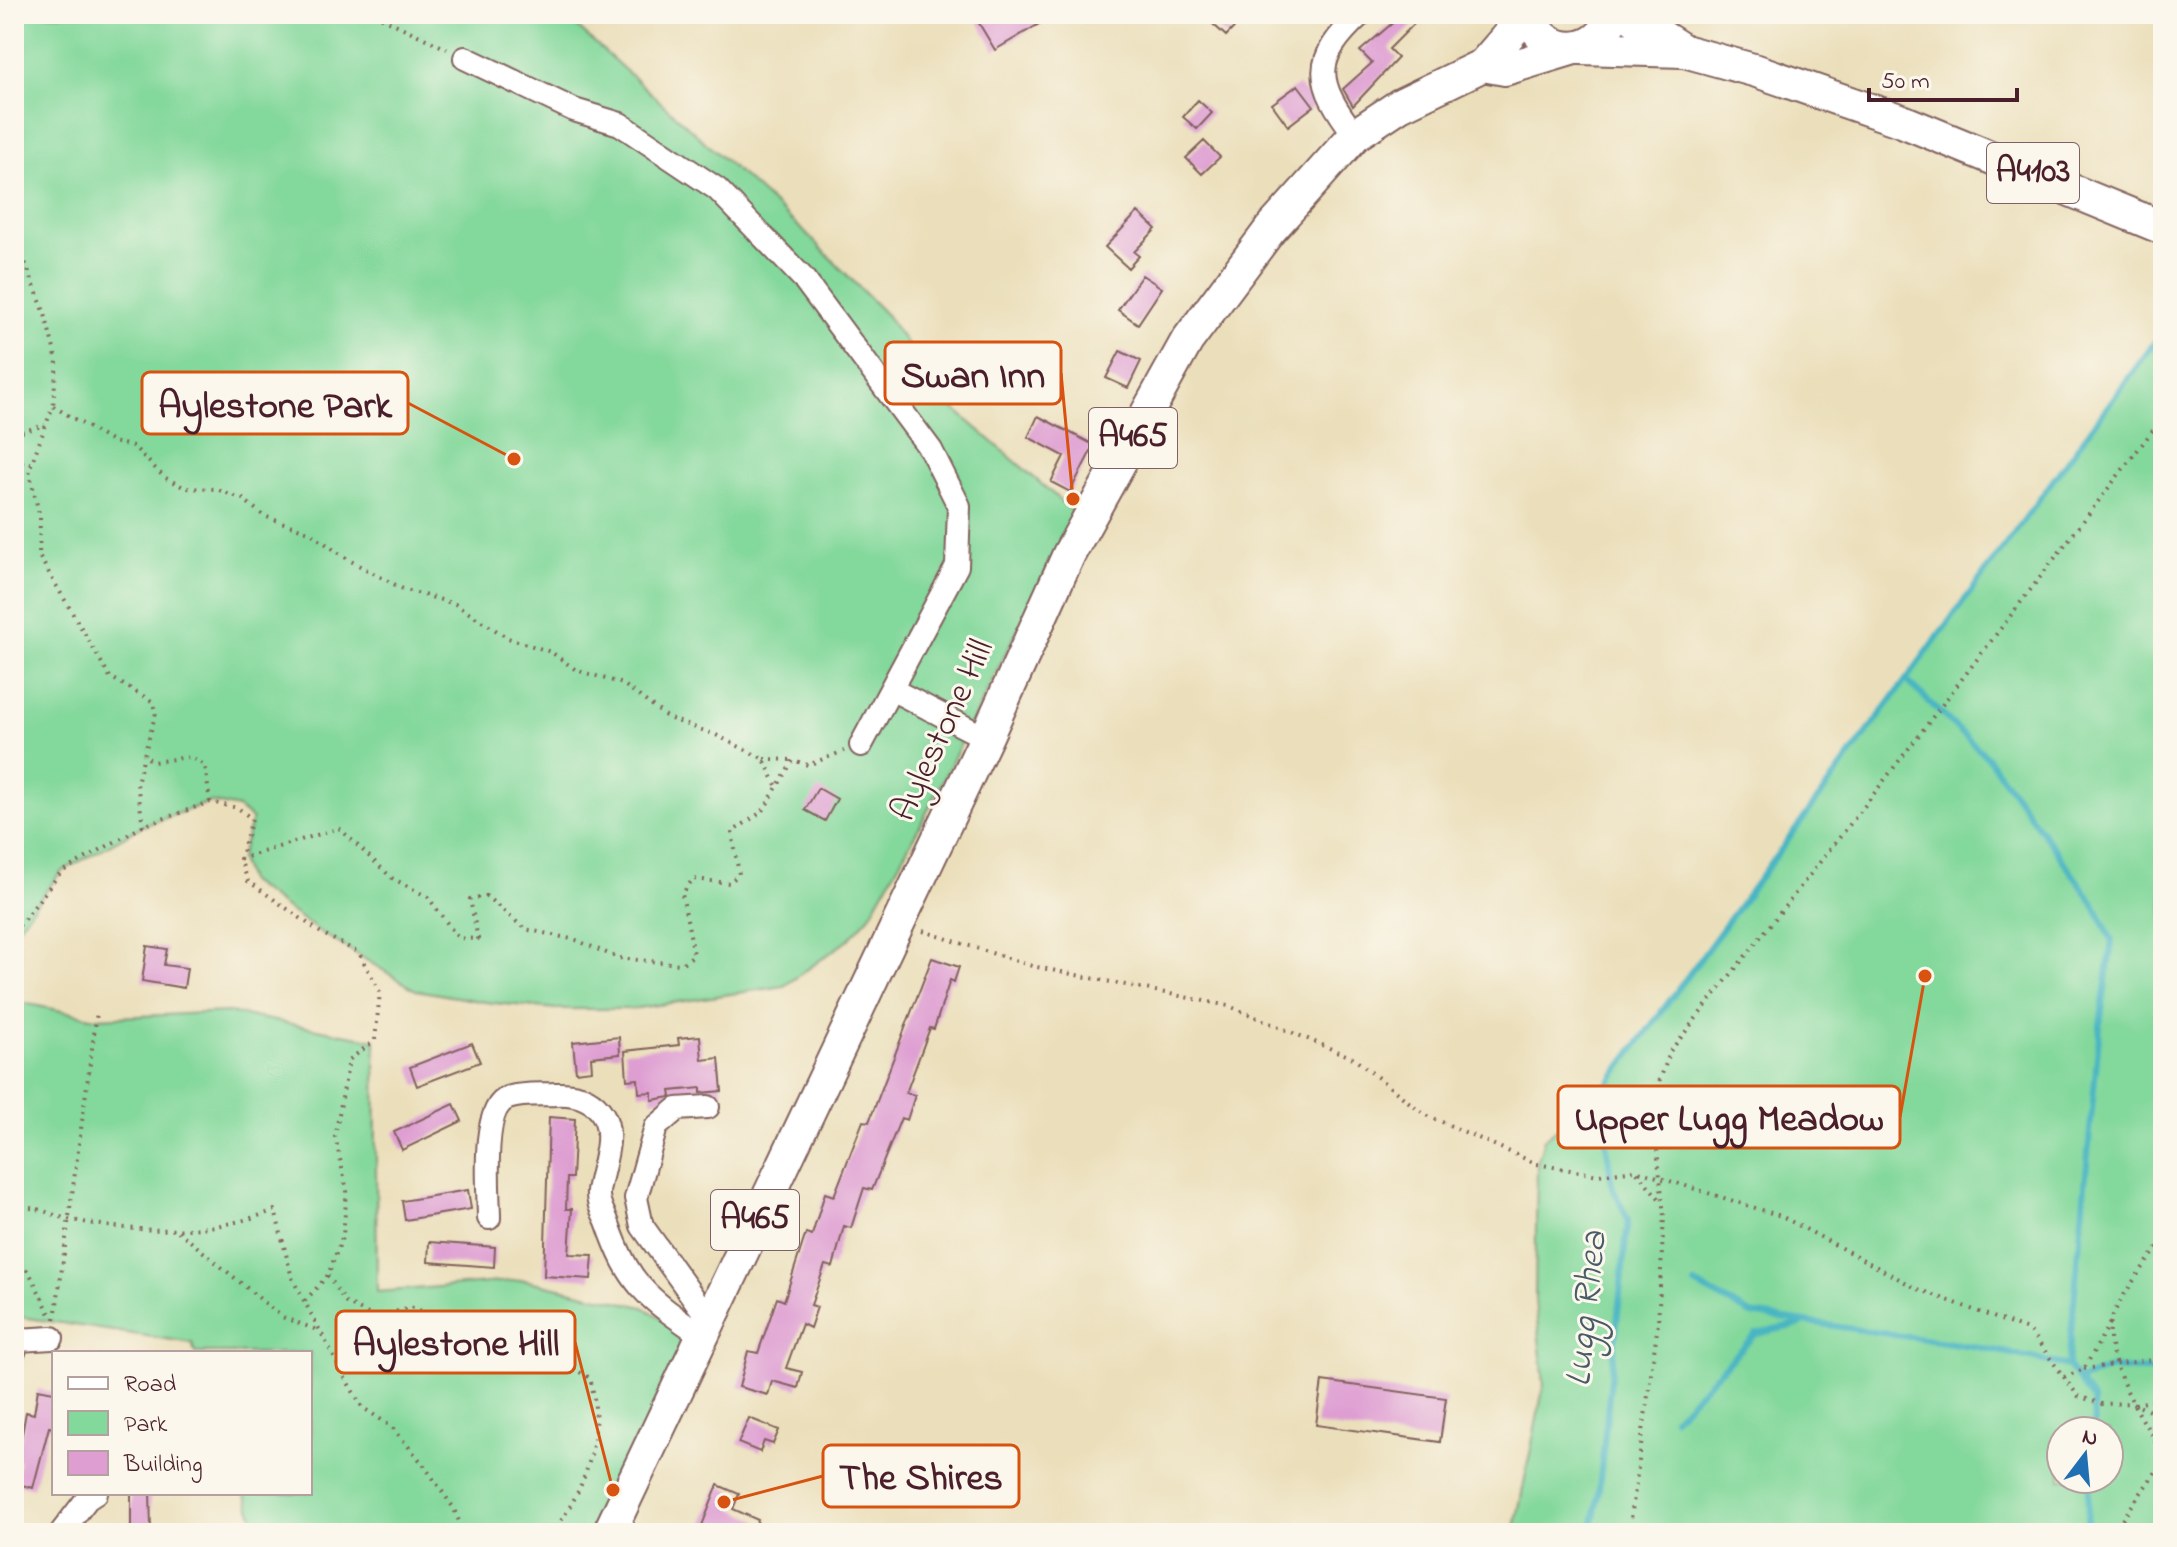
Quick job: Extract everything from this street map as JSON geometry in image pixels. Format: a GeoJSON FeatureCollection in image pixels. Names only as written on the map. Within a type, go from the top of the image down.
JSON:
{"type":"FeatureCollection","features":[{"type":"Feature","properties":{"kind":"highway","name":"Aylestone Hill"},"geometry":{"type":"LineString","coordinates":[[609,1533],[704,1326],[986,738],[1069,554],[1187,341],[1270,230],[1355,135],[1400,105],[1483,65],[1528,14]]}},
{"type":"Feature","properties":{"kind":"highway","name":"A4103"},"geometry":{"type":"LineString","coordinates":[[1528,14],[1538,34],[1548,42],[1576,49],[1684,51]]}},
{"type":"Feature","properties":{"kind":"highway"},"geometry":{"type":"LineString","coordinates":[[1576,49],[1601,37],[1613,14]]}},
{"type":"Feature","properties":{"kind":"highway","name":"A4103"},"geometry":{"type":"LineString","coordinates":[[1627,14],[1684,51],[1902,121],[2163,228]]}},
{"type":"Feature","properties":{"kind":"highway","name":"Aylestone Hill"},"geometry":{"type":"LineString","coordinates":[[1483,65],[1505,69],[1576,49]]}},
{"type":"Feature","properties":{"kind":"street"},"geometry":{"type":"LineString","coordinates":[[1355,135],[1325,85],[1325,57],[1335,38],[1361,14]]}},
{"type":"Feature","properties":{"kind":"street"},"geometry":{"type":"LineString","coordinates":[[465,58],[574,110],[620,124],[717,189],[803,278],[931,450],[959,506],[957,566],[861,745]]}},
{"type":"Feature","properties":{"kind":"street"},"geometry":{"type":"LineString","coordinates":[[891,689],[986,738]]}},
{"type":"Feature","properties":{"kind":"street"},"geometry":{"type":"LineString","coordinates":[[489,1218],[489,1127],[497,1107],[507,1098],[530,1096],[571,1093],[590,1100],[604,1117],[608,1142],[598,1197],[619,1258],[649,1299],[704,1326]]}},
{"type":"Feature","properties":{"kind":"street"},"geometry":{"type":"LineString","coordinates":[[704,1326],[642,1226],[636,1198],[656,1127],[677,1109],[708,1107]]}},
{"type":"Feature","properties":{"kind":"street"},"geometry":{"type":"LineString","coordinates":[[14,1352],[18,1340],[53,1330]]}},
{"type":"Feature","properties":{"kind":"street"},"geometry":{"type":"LineString","coordinates":[[61,1533],[93,1495]]}},
{"type":"Feature","properties":{"kind":"path"},"geometry":{"type":"LineString","coordinates":[[374,14],[465,58]]}},
{"type":"Feature","properties":{"kind":"path"},"geometry":{"type":"LineString","coordinates":[[14,233],[45,314],[57,361],[53,406],[29,470],[40,518],[39,556],[51,582],[110,677],[152,701],[156,713],[137,783],[143,826]]}},
{"type":"Feature","properties":{"kind":"path"},"geometry":{"type":"LineString","coordinates":[[53,406],[112,442],[133,446],[164,477],[185,488],[216,489],[243,499],[264,516],[309,532],[349,560],[403,589],[455,604],[508,638],[551,652],[576,670],[623,684],[668,718],[716,735],[764,759],[793,760],[808,765],[861,745]]}},
{"type":"Feature","properties":{"kind":"path"},"geometry":{"type":"LineString","coordinates":[[1629,1533],[1658,1323],[1663,1204],[1652,1101],[1671,1050],[1856,816],[2163,417]]}},
{"type":"Feature","properties":{"kind":"path"},"geometry":{"type":"LineString","coordinates":[[14,434],[45,425]]}},
{"type":"Feature","properties":{"kind":"path"},"geometry":{"type":"LineString","coordinates":[[14,462],[31,463]]}},
{"type":"Feature","properties":{"kind":"path"},"geometry":{"type":"LineString","coordinates":[[144,755],[153,762],[189,757],[205,765],[210,802]]}},
{"type":"Feature","properties":{"kind":"path"},"geometry":{"type":"LineString","coordinates":[[764,759],[777,787]]}},
{"type":"Feature","properties":{"kind":"path"},"geometry":{"type":"LineString","coordinates":[[240,859],[339,828],[392,878],[428,897],[458,938],[478,939],[470,899],[486,896],[525,929],[576,940],[618,958],[681,964],[694,955],[682,894],[693,879],[729,883],[739,874],[732,832],[763,811],[793,760]]}},
{"type":"Feature","properties":{"kind":"path"},"geometry":{"type":"LineString","coordinates":[[14,932],[61,872],[143,826],[210,802],[238,808],[252,819],[240,859],[248,881],[320,932],[359,953],[380,992],[375,1040],[349,1060],[335,1136],[347,1191],[343,1235],[328,1275],[305,1301]]}},
{"type":"Feature","properties":{"kind":"path"},"geometry":{"type":"LineString","coordinates":[[897,924],[1032,966],[1229,1006],[1353,1058],[1424,1114],[1537,1164],[1598,1175],[1635,1170],[1781,1216],[1918,1289],[2030,1331],[2078,1396],[2102,1404],[2163,1399]]}},
{"type":"Feature","properties":{"kind":"path"},"geometry":{"type":"LineString","coordinates":[[53,1330],[97,1012]]}},
{"type":"Feature","properties":{"kind":"path"},"geometry":{"type":"LineString","coordinates":[[1635,1170],[1663,1204]]}},
{"type":"Feature","properties":{"kind":"path"},"geometry":{"type":"LineString","coordinates":[[14,1209],[32,1206],[70,1220],[178,1231],[239,1224],[275,1210],[292,1278],[317,1330],[362,1407],[392,1427],[423,1464],[453,1507],[464,1533]]}},
{"type":"Feature","properties":{"kind":"path"},"geometry":{"type":"LineString","coordinates":[[178,1231],[282,1317],[317,1330]]}},
{"type":"Feature","properties":{"kind":"path"},"geometry":{"type":"LineString","coordinates":[[2084,1369],[2147,1260],[2163,1242]]}},
{"type":"Feature","properties":{"kind":"path"},"geometry":{"type":"LineString","coordinates":[[14,1259],[29,1272],[53,1330]]}},
{"type":"Feature","properties":{"kind":"path"},"geometry":{"type":"LineString","coordinates":[[328,1275],[346,1303],[376,1318],[410,1307],[433,1315],[439,1356],[462,1358],[499,1331],[525,1341],[590,1378],[598,1407],[594,1445],[582,1483],[552,1533]]}},
{"type":"Feature","properties":{"kind":"path"},"geometry":{"type":"LineString","coordinates":[[2111,1321],[2115,1362],[2133,1403],[2163,1453]]}},
{"type":"Feature","properties":{"kind":"path"},"geometry":{"type":"LineString","coordinates":[[2064,1377],[2115,1362],[2163,1358]]}},
{"type":"Feature","properties":{"kind":"path"},"geometry":{"type":"LineString","coordinates":[[2133,1403],[2163,1417]]}},
{"type":"Feature","properties":{"kind":"path"},"geometry":{"type":"LineString","coordinates":[[2113,1533],[2163,1461]]}},
{"type":"Feature","properties":{"kind":"green space"},"geometry":{"type":"Polygon","coordinates":[[[14,14],[564,15],[809,236],[887,316],[951,406],[1075,513],[920,826],[869,917],[848,940],[784,986],[631,1009],[556,1009],[485,1002],[416,990],[320,932],[248,881],[240,859],[252,819],[238,808],[210,802],[143,826],[61,872],[14,932],[14,343],[18,338],[14,321],[14,14]]]}},
{"type":"Feature","properties":{"kind":"green space"},"geometry":{"type":"Polygon","coordinates":[[[2163,331],[2163,1533],[1514,1533],[1544,1384],[1535,1301],[1537,1164],[1544,1139],[1600,1095],[2163,331]]]}},
{"type":"Feature","properties":{"kind":"green space"},"geometry":{"type":"Polygon","coordinates":[[[14,1001],[96,1018],[228,1012],[375,1040],[377,1292],[525,1280],[643,1307],[688,1334],[596,1533],[259,1533],[246,1495],[312,1495],[312,1351],[194,1351],[192,1343],[14,1316],[14,1001]]]}},
{"type":"Feature","properties":{"kind":"building"},"geometry":{"type":"Polygon","coordinates":[[[987,14],[998,14],[1002,20],[1013,14],[1056,14],[995,50],[977,20],[987,14]]]}},
{"type":"Feature","properties":{"kind":"building"},"geometry":{"type":"Polygon","coordinates":[[[1202,14],[1247,14],[1226,36],[1202,14]]]}},
{"type":"Feature","properties":{"kind":"building"},"geometry":{"type":"Polygon","coordinates":[[[1403,14],[1424,14],[1389,49],[1398,58],[1353,106],[1343,89],[1372,63],[1360,51],[1403,14]]]}},
{"type":"Feature","properties":{"kind":"building"},"geometry":{"type":"Polygon","coordinates":[[[1298,85],[1314,106],[1288,126],[1272,104],[1298,85]]]}},
{"type":"Feature","properties":{"kind":"building"},"geometry":{"type":"Polygon","coordinates":[[[1198,100],[1212,113],[1197,129],[1183,117],[1198,100]]]}},
{"type":"Feature","properties":{"kind":"building"},"geometry":{"type":"Polygon","coordinates":[[[1204,141],[1220,157],[1202,174],[1186,158],[1204,141]]]}},
{"type":"Feature","properties":{"kind":"building"},"geometry":{"type":"Polygon","coordinates":[[[1138,212],[1156,229],[1134,252],[1139,256],[1128,268],[1105,247],[1138,212]]]}},
{"type":"Feature","properties":{"kind":"building"},"geometry":{"type":"Polygon","coordinates":[[[1142,275],[1162,288],[1138,324],[1118,310],[1142,275]]]}},
{"type":"Feature","properties":{"kind":"building"},"geometry":{"type":"Polygon","coordinates":[[[1120,351],[1141,361],[1128,388],[1106,378],[1120,351]]]}},
{"type":"Feature","properties":{"kind":"building"},"geometry":{"type":"Polygon","coordinates":[[[1038,416],[1094,445],[1070,492],[1051,482],[1064,456],[1028,437],[1038,416]]]}},
{"type":"Feature","properties":{"kind":"building"},"geometry":{"type":"Polygon","coordinates":[[[818,788],[837,799],[825,821],[805,810],[818,788]]]}},
{"type":"Feature","properties":{"kind":"building"},"geometry":{"type":"Polygon","coordinates":[[[147,946],[167,949],[164,965],[187,968],[184,988],[142,981],[147,946]]]}},
{"type":"Feature","properties":{"kind":"building"},"geometry":{"type":"Polygon","coordinates":[[[932,958],[959,967],[954,982],[950,980],[934,1029],[930,1028],[906,1093],[915,1095],[907,1120],[901,1118],[872,1190],[864,1188],[851,1228],[844,1226],[833,1267],[825,1265],[811,1305],[817,1307],[810,1328],[802,1324],[786,1368],[802,1372],[798,1388],[772,1381],[768,1395],[739,1387],[748,1351],[758,1353],[777,1298],[784,1301],[806,1233],[812,1235],[825,1193],[834,1196],[863,1121],[869,1122],[932,958]]]}},
{"type":"Feature","properties":{"kind":"building"},"geometry":{"type":"Polygon","coordinates":[[[700,1036],[702,1060],[719,1058],[722,1091],[701,1093],[701,1088],[670,1091],[671,1097],[652,1100],[652,1092],[639,1093],[638,1079],[627,1080],[625,1051],[679,1045],[678,1038],[700,1036]]]}},
{"type":"Feature","properties":{"kind":"building"},"geometry":{"type":"Polygon","coordinates":[[[619,1037],[620,1054],[591,1057],[592,1070],[576,1072],[573,1042],[619,1037]]]}},
{"type":"Feature","properties":{"kind":"building"},"geometry":{"type":"Polygon","coordinates":[[[472,1043],[480,1062],[417,1086],[410,1067],[472,1043]]]}},
{"type":"Feature","properties":{"kind":"building"},"geometry":{"type":"Polygon","coordinates":[[[454,1104],[462,1121],[402,1150],[394,1132],[454,1104]]]}},
{"type":"Feature","properties":{"kind":"building"},"geometry":{"type":"Polygon","coordinates":[[[549,1117],[575,1119],[572,1178],[567,1178],[566,1209],[572,1209],[569,1254],[593,1255],[591,1279],[544,1276],[549,1117]]]}},
{"type":"Feature","properties":{"kind":"building"},"geometry":{"type":"Polygon","coordinates":[[[468,1190],[471,1209],[405,1220],[402,1201],[468,1190]]]}},
{"type":"Feature","properties":{"kind":"building"},"geometry":{"type":"Polygon","coordinates":[[[429,1242],[495,1247],[494,1267],[428,1262],[429,1242]]]}},
{"type":"Feature","properties":{"kind":"building"},"geometry":{"type":"Polygon","coordinates":[[[1322,1381],[1446,1398],[1440,1442],[1316,1425],[1322,1381]]]}},
{"type":"Feature","properties":{"kind":"building"},"geometry":{"type":"Polygon","coordinates":[[[38,1389],[52,1392],[52,1428],[49,1427],[33,1488],[14,1483],[20,1461],[14,1460],[14,1438],[21,1440],[26,1412],[34,1414],[38,1389]]]}},
{"type":"Feature","properties":{"kind":"building"},"geometry":{"type":"Polygon","coordinates":[[[749,1418],[779,1430],[773,1444],[764,1441],[760,1452],[738,1443],[749,1418]]]}},
{"type":"Feature","properties":{"kind":"building"},"geometry":{"type":"Polygon","coordinates":[[[718,1485],[739,1494],[733,1509],[758,1520],[753,1533],[699,1533],[718,1485]]]}},
{"type":"Feature","properties":{"kind":"building"},"geometry":{"type":"Polygon","coordinates":[[[131,1495],[150,1495],[151,1530],[131,1530],[131,1495]]]}},
{"type":"Feature","properties":{"kind":"waterway","name":"Lugg Rhea"},"geometry":{"type":"LineString","coordinates":[[1591,1533],[1598,1498],[1628,1220],[1612,1186],[1600,1095],[2163,331]]}},
{"type":"Feature","properties":{"kind":"waterway"},"geometry":{"type":"LineString","coordinates":[[1906,680],[1988,758],[2093,902],[2112,940],[2100,1025],[2068,1366],[2093,1400],[2093,1415]]}},
{"type":"Feature","properties":{"kind":"waterway"},"geometry":{"type":"LineString","coordinates":[[1695,1284],[1751,1314],[1979,1347],[2068,1366]]}},
{"type":"Feature","properties":{"kind":"waterway"},"geometry":{"type":"LineString","coordinates":[[1674,1418],[1756,1334],[1802,1324]]}},
{"type":"Feature","properties":{"kind":"waterway"},"geometry":{"type":"LineString","coordinates":[[2080,1380],[2111,1368],[2163,1372]]}},
{"type":"Feature","properties":{"kind":"waterway"},"geometry":{"type":"LineString","coordinates":[[2086,1533],[2089,1495]]}},
{"type":"Feature","properties":{"kind":"place","name":"Aylestone Park"},"geometry":{"type":"Point","coordinates":[514,459]}},
{"type":"Feature","properties":{"kind":"place","name":"Swan Inn"},"geometry":{"type":"Point","coordinates":[1073,499]}},
{"type":"Feature","properties":{"kind":"place","name":"Upper Lugg Meadow"},"geometry":{"type":"Point","coordinates":[1925,976]}},
{"type":"Feature","properties":{"kind":"place","name":"Aylestone Hill"},"geometry":{"type":"Point","coordinates":[613,1490]}},
{"type":"Feature","properties":{"kind":"place","name":"The Shires"},"geometry":{"type":"Point","coordinates":[724,1502]}}]}
